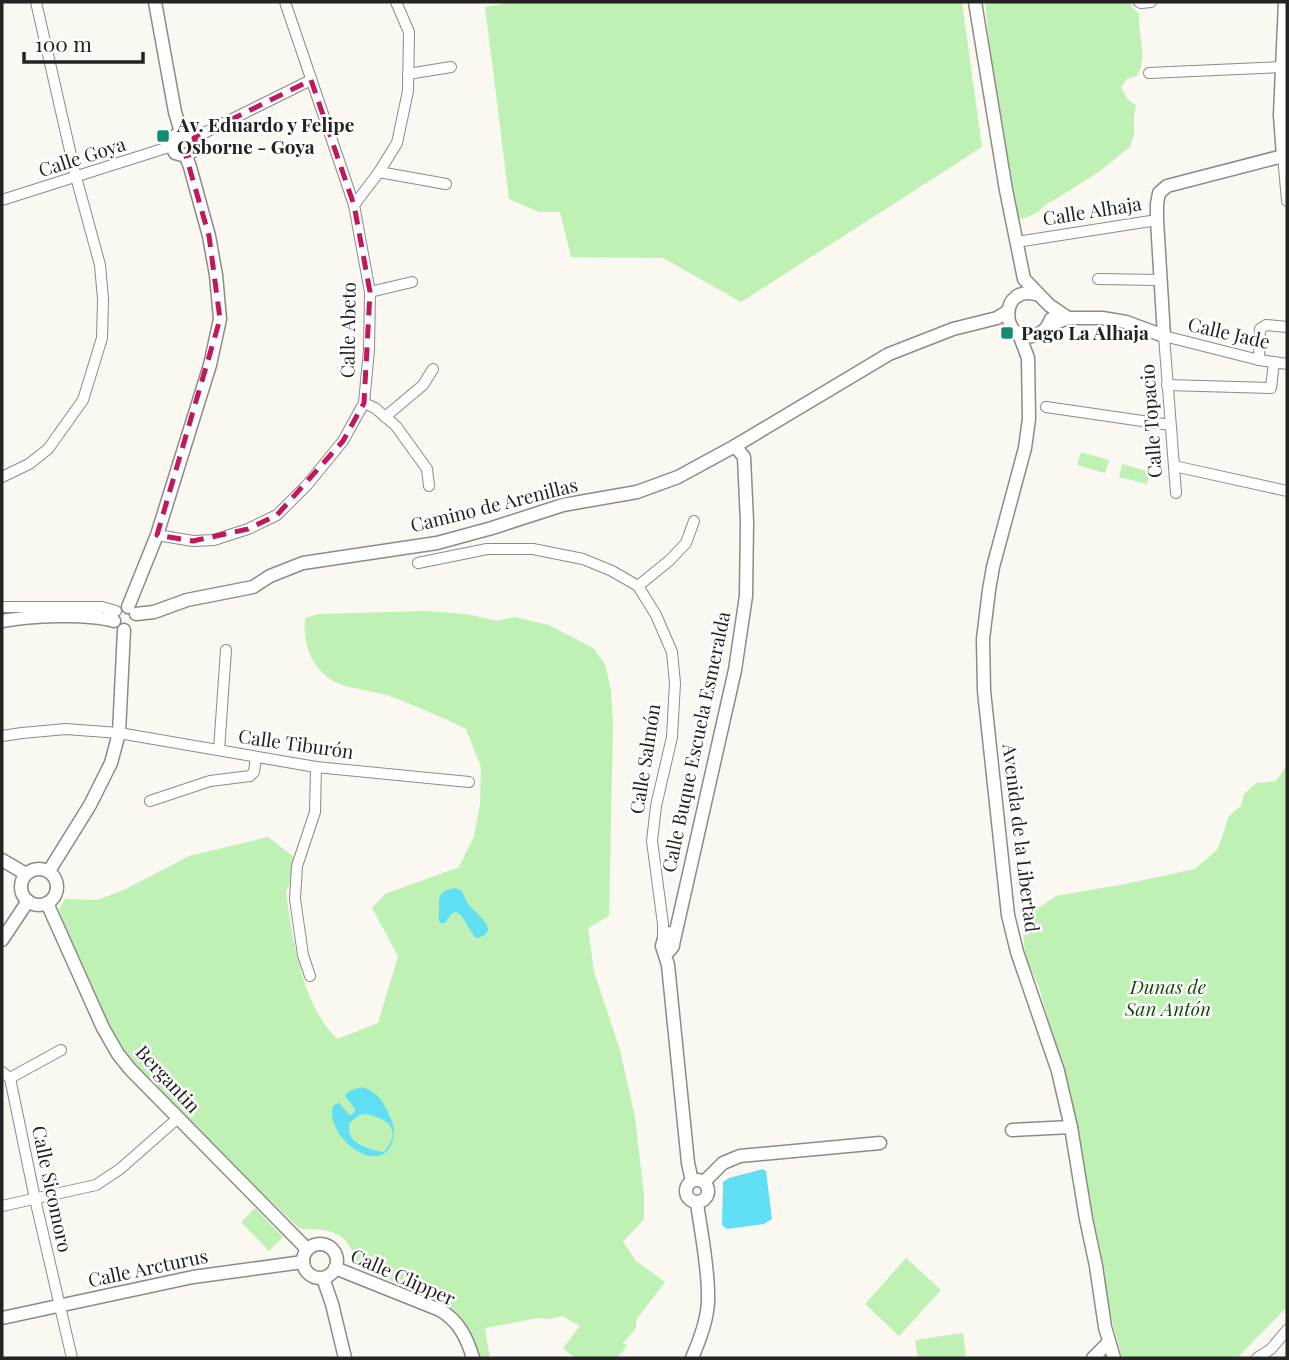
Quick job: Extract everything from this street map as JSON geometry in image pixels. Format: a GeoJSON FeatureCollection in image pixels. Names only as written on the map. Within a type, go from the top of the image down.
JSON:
{"type":"FeatureCollection","features":[{"type":"Feature","properties":{"kind":"street"},"geometry":{"type":"LineString","coordinates":[[2,477],[29,464],[48,449],[83,400],[102,338],[100,265],[76,177],[36,2]]}},
{"type":"Feature","properties":{"kind":"street"},"geometry":{"type":"LineString","coordinates":[[155,2],[181,132]]}},
{"type":"Feature","properties":{"kind":"street","name":"Calle Abeto"},"geometry":{"type":"LineString","coordinates":[[157,535],[193,541],[214,540],[248,530],[277,514],[307,485],[343,441],[363,403],[369,349],[370,292],[354,205],[285,2]]}},
{"type":"Feature","properties":{"kind":"street"},"geometry":{"type":"LineString","coordinates":[[354,205],[397,143],[408,91],[409,32],[396,2]]}},
{"type":"Feature","properties":{"kind":"street"},"geometry":{"type":"LineString","coordinates":[[975,2],[1024,279],[1044,300],[1068,318]]}},
{"type":"Feature","properties":{"kind":"street"},"geometry":{"type":"LineString","coordinates":[[1285,2],[1286,30],[1281,66],[1280,115],[1287,201]]}},
{"type":"Feature","properties":{"kind":"street"},"geometry":{"type":"LineString","coordinates":[[1149,73],[1281,66]]}},
{"type":"Feature","properties":{"kind":"street"},"geometry":{"type":"LineString","coordinates":[[408,74],[451,67]]}},
{"type":"Feature","properties":{"kind":"street"},"geometry":{"type":"LineString","coordinates":[[194,138],[311,80]]}},
{"type":"Feature","properties":{"kind":"street"},"geometry":{"type":"LineString","coordinates":[[181,132],[189,133],[196,142],[195,149],[186,156],[175,153],[172,146],[173,139],[181,132]]}},
{"type":"Feature","properties":{"kind":"street","name":"Calle Goya"},"geometry":{"type":"LineString","coordinates":[[2,200],[172,146]]}},
{"type":"Feature","properties":{"kind":"street","name":"Calle Alhaja"},"geometry":{"type":"LineString","coordinates":[[1016,242],[1157,220],[1159,193],[1167,186],[1284,150]]}},
{"type":"Feature","properties":{"kind":"street"},"geometry":{"type":"LineString","coordinates":[[49,871],[90,805],[111,763],[119,733],[123,617],[157,535],[210,365],[219,319],[216,275],[209,236],[186,156]]}},
{"type":"Feature","properties":{"kind":"street"},"geometry":{"type":"LineString","coordinates":[[379,172],[446,184]]}},
{"type":"Feature","properties":{"kind":"street","name":"Calle Topacio"},"geometry":{"type":"LineString","coordinates":[[1157,220],[1176,493]]}},
{"type":"Feature","properties":{"kind":"street"},"geometry":{"type":"LineString","coordinates":[[1024,279],[1004,316],[1019,334],[1033,336],[1068,318],[1102,318],[1126,322],[1164,336]]}},
{"type":"Feature","properties":{"kind":"street"},"geometry":{"type":"LineString","coordinates":[[1098,279],[1160,280]]}},
{"type":"Feature","properties":{"kind":"street"},"geometry":{"type":"LineString","coordinates":[[370,292],[412,282]]}},
{"type":"Feature","properties":{"kind":"street"},"geometry":{"type":"LineString","coordinates":[[1016,298],[1028,293],[1044,300],[1051,316],[1044,330]]}},
{"type":"Feature","properties":{"kind":"street","name":"Camino de Arenillas"},"geometry":{"type":"LineString","coordinates":[[2,621],[38,617],[123,617],[154,612],[187,600],[253,587],[270,576],[303,563],[437,542],[563,505],[637,492],[678,477],[735,446],[889,354],[953,329],[1004,316]]}},
{"type":"Feature","properties":{"kind":"street"},"geometry":{"type":"LineString","coordinates":[[1259,360],[1260,328],[1266,325],[1287,327]]}},
{"type":"Feature","properties":{"kind":"street","name":"Avenida de la Libertad"},"geometry":{"type":"LineString","coordinates":[[1028,358],[1034,342],[1044,330]]}},
{"type":"Feature","properties":{"kind":"street","name":"Avenida de la Libertad"},"geometry":{"type":"LineString","coordinates":[[1019,334],[1028,358],[1029,419],[1026,448],[989,590],[983,639],[984,691],[1008,915],[1019,960],[1058,1071],[1071,1127],[1078,1181],[1096,1266],[1105,1327],[1114,1358]]}},
{"type":"Feature","properties":{"kind":"street","name":"Calle Jade"},"geometry":{"type":"LineString","coordinates":[[1164,336],[1259,360],[1287,364]]}},
{"type":"Feature","properties":{"kind":"street"},"geometry":{"type":"LineString","coordinates":[[1167,385],[1271,388],[1274,362]]}},
{"type":"Feature","properties":{"kind":"street"},"geometry":{"type":"LineString","coordinates":[[386,417],[424,385],[433,369]]}},
{"type":"Feature","properties":{"kind":"street"},"geometry":{"type":"LineString","coordinates":[[363,403],[375,408],[396,426],[427,469],[429,486]]}},
{"type":"Feature","properties":{"kind":"street"},"geometry":{"type":"LineString","coordinates":[[1046,407],[1170,425]]}},
{"type":"Feature","properties":{"kind":"street","name":"Calle Buque Escuela Esmeralda"},"geometry":{"type":"LineString","coordinates":[[698,1182],[688,1163],[668,965],[670,936],[735,670],[746,596],[744,457],[735,446]]}},
{"type":"Feature","properties":{"kind":"street"},"geometry":{"type":"LineString","coordinates":[[1174,466],[1287,491]]}},
{"type":"Feature","properties":{"kind":"street"},"geometry":{"type":"LineString","coordinates":[[638,586],[687,543],[694,521]]}},
{"type":"Feature","properties":{"kind":"street","name":"Calle Salmón"},"geometry":{"type":"LineString","coordinates":[[418,563],[487,550],[533,549],[583,559],[638,586],[656,615],[672,652],[675,683],[672,737],[656,806],[652,841],[670,936]]}},
{"type":"Feature","properties":{"kind":"street"},"geometry":{"type":"LineString","coordinates":[[2,607],[102,607],[123,617]]}},
{"type":"Feature","properties":{"kind":"street"},"geometry":{"type":"LineString","coordinates":[[219,750],[226,650]]}},
{"type":"Feature","properties":{"kind":"street","name":"Calle Tiburón"},"geometry":{"type":"LineString","coordinates":[[2,736],[66,729],[119,733],[316,767],[469,782]]}},
{"type":"Feature","properties":{"kind":"street"},"geometry":{"type":"LineString","coordinates":[[149,801],[210,781],[250,776],[254,772],[256,757]]}},
{"type":"Feature","properties":{"kind":"street"},"geometry":{"type":"LineString","coordinates":[[310,976],[303,955],[295,899],[297,866],[315,813],[316,767]]}},
{"type":"Feature","properties":{"kind":"street"},"geometry":{"type":"LineString","coordinates":[[2,860],[26,874]]}},
{"type":"Feature","properties":{"kind":"street"},"geometry":{"type":"LineString","coordinates":[[37,868],[49,871],[57,884],[53,899],[40,905],[23,897],[20,885],[26,874],[37,868]]}},
{"type":"Feature","properties":{"kind":"street"},"geometry":{"type":"LineString","coordinates":[[2,940],[28,901]]}},
{"type":"Feature","properties":{"kind":"street","name":"Bergantin"},"geometry":{"type":"LineString","coordinates":[[47,903],[103,1028],[118,1054],[307,1249]]}},
{"type":"Feature","properties":{"kind":"street"},"geometry":{"type":"LineString","coordinates":[[6,1075],[61,1050]]}},
{"type":"Feature","properties":{"kind":"street","name":"Calle Sicomoro"},"geometry":{"type":"LineString","coordinates":[[6,1075],[72,1358]]}},
{"type":"Feature","properties":{"kind":"street"},"geometry":{"type":"LineString","coordinates":[[2,1206],[96,1185],[120,1169],[178,1118]]}},
{"type":"Feature","properties":{"kind":"street"},"geometry":{"type":"LineString","coordinates":[[1013,1130],[1071,1127]]}},
{"type":"Feature","properties":{"kind":"street"},"geometry":{"type":"LineString","coordinates":[[692,1358],[704,1326],[708,1297],[697,1203],[707,1197],[708,1189],[698,1182],[723,1163],[740,1156],[880,1143]]}},
{"type":"Feature","properties":{"kind":"street"},"geometry":{"type":"LineString","coordinates":[[316,1244],[327,1245],[334,1252],[337,1263],[332,1272],[323,1278],[307,1273],[303,1258],[307,1249],[316,1244]]}},
{"type":"Feature","properties":{"kind":"street","name":"Calle Arcturus"},"geometry":{"type":"LineString","coordinates":[[2,1318],[193,1277],[303,1262]]}},
{"type":"Feature","properties":{"kind":"street","name":"Calle Clipper"},"geometry":{"type":"LineString","coordinates":[[335,1268],[450,1315],[461,1327],[473,1358]]}},
{"type":"Feature","properties":{"kind":"street"},"geometry":{"type":"LineString","coordinates":[[323,1278],[345,1358]]}},
{"type":"Feature","properties":{"kind":"street"},"geometry":{"type":"LineString","coordinates":[[1257,1358],[1271,1349],[1287,1331]]}},
{"type":"Feature","properties":{"kind":"street"},"geometry":{"type":"LineString","coordinates":[[1268,1358],[1287,1331]]}},
{"type":"Feature","properties":{"kind":"street"},"geometry":{"type":"LineString","coordinates":[[1093,1358],[1109,1342]]}},
{"type":"Feature","properties":{"kind":"highlighted area"},"geometry":{"type":"Polygon","coordinates":[[[311,80],[354,205],[370,292],[364,403],[343,441],[277,515],[248,529],[193,541],[157,535],[220,319],[209,236],[186,156],[199,151],[194,138],[311,80]]]}},
{"type":"Feature","properties":{"kind":"green space"},"geometry":{"type":"Polygon","coordinates":[[[507,2],[962,2],[982,147],[741,302],[663,258],[571,257],[560,212],[539,212],[509,199],[485,7],[507,2]]]}},
{"type":"Feature","properties":{"kind":"green space"},"geometry":{"type":"Polygon","coordinates":[[[985,2],[1131,2],[1139,14],[1142,62],[1137,76],[1127,79],[1121,87],[1127,99],[1136,105],[1134,135],[1130,147],[1100,171],[1023,219],[1017,217],[994,88],[985,2]]]}},
{"type":"Feature","properties":{"kind":"green space"},"geometry":{"type":"Polygon","coordinates":[[[1081,452],[1109,460],[1105,473],[1077,465],[1081,452]]]}},
{"type":"Feature","properties":{"kind":"green space"},"geometry":{"type":"Polygon","coordinates":[[[1122,464],[1150,472],[1147,484],[1119,477],[1122,464]]]}},
{"type":"Feature","properties":{"kind":"green space"},"geometry":{"type":"Polygon","coordinates":[[[426,611],[466,614],[497,621],[514,617],[549,625],[593,648],[605,664],[611,691],[613,724],[609,916],[588,928],[594,972],[620,1050],[635,1117],[644,1195],[644,1219],[623,1242],[636,1261],[665,1282],[636,1320],[636,1328],[623,1343],[627,1346],[617,1358],[575,1358],[563,1348],[580,1326],[562,1316],[485,1328],[490,1358],[479,1358],[470,1330],[459,1315],[445,1304],[387,1279],[356,1261],[348,1245],[335,1233],[299,1228],[216,1148],[124,1052],[69,937],[59,909],[65,899],[97,900],[124,890],[189,856],[268,837],[294,857],[286,891],[288,910],[307,989],[325,1025],[337,1039],[378,1023],[398,956],[372,908],[385,894],[459,867],[474,836],[480,804],[481,767],[466,729],[397,699],[345,686],[326,676],[308,650],[305,618],[319,614],[426,611]]]}},
{"type":"Feature","properties":{"kind":"green space","name":"Dunas de San Antón"},"geometry":{"type":"Polygon","coordinates":[[[1287,765],[1287,1307],[1237,1358],[1122,1358],[1108,1305],[1097,1237],[1085,1198],[1065,1078],[1038,984],[1025,956],[1023,932],[1026,916],[1056,896],[1195,869],[1218,849],[1229,816],[1241,806],[1244,794],[1256,783],[1276,781],[1287,765]]]}},
{"type":"Feature","properties":{"kind":"green space"},"geometry":{"type":"Polygon","coordinates":[[[255,1208],[283,1237],[269,1251],[241,1222],[255,1208]]]}},
{"type":"Feature","properties":{"kind":"green space"},"geometry":{"type":"Polygon","coordinates":[[[906,1258],[941,1290],[899,1336],[865,1304],[906,1258]]]}},
{"type":"Feature","properties":{"kind":"green space"},"geometry":{"type":"Polygon","coordinates":[[[963,1333],[966,1356],[918,1358],[915,1340],[963,1333]]]}},
{"type":"Feature","properties":{"kind":"water"},"geometry":{"type":"Polygon","coordinates":[[[455,888],[462,891],[466,901],[484,921],[488,931],[485,935],[477,938],[474,936],[461,915],[456,912],[451,914],[445,923],[440,923],[441,894],[455,888]]]}},
{"type":"Feature","properties":{"kind":"water"},"geometry":{"type":"Polygon","coordinates":[[[362,1087],[371,1091],[386,1108],[394,1131],[392,1143],[385,1153],[365,1155],[344,1140],[337,1129],[332,1118],[333,1106],[339,1103],[351,1115],[355,1111],[345,1095],[362,1087]],[[360,1115],[350,1122],[350,1135],[364,1147],[384,1152],[390,1145],[392,1132],[386,1122],[374,1116],[360,1115]]]}},
{"type":"Feature","properties":{"kind":"water"},"geometry":{"type":"Polygon","coordinates":[[[763,1169],[766,1171],[772,1219],[764,1224],[727,1229],[722,1225],[723,1182],[763,1169]]]}},
{"type":"Feature","properties":{"kind":"place","name":"Av. Eduardo y Felipe Osborne - Goya"},"geometry":{"type":"Point","coordinates":[163,136]}},
{"type":"Feature","properties":{"kind":"place","name":"Pago La Alhaja"},"geometry":{"type":"Point","coordinates":[1007,333]}}]}
